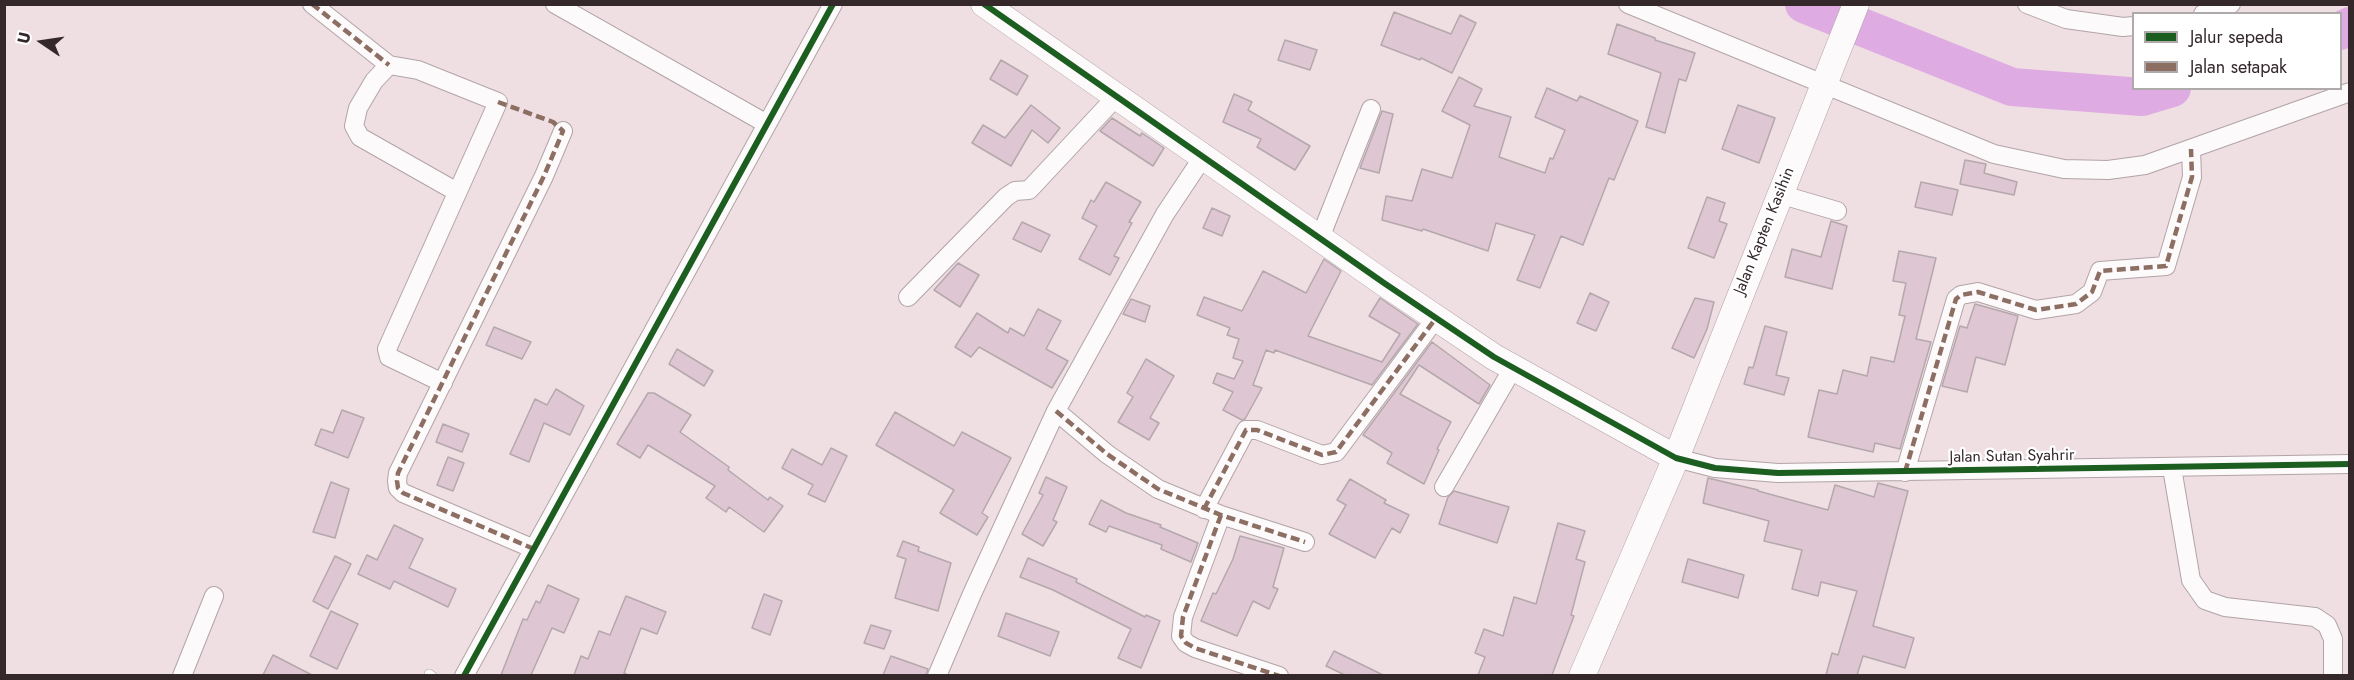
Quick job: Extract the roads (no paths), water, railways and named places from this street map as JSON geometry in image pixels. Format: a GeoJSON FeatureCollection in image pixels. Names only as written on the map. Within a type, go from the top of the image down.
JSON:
{"type":"FeatureCollection","features":[{"type":"Feature","properties":{"kind":"street"},"geometry":{"type":"LineString","coordinates":[[312,4],[389,65],[418,70],[498,102],[387,349],[389,357],[443,383]]}},
{"type":"Feature","properties":{"kind":"street"},"geometry":{"type":"LineString","coordinates":[[555,4],[767,124]]}},
{"type":"Feature","properties":{"kind":"street"},"geometry":{"type":"LineString","coordinates":[[464,675],[833,4]]}},
{"type":"Feature","properties":{"kind":"street"},"geometry":{"type":"LineString","coordinates":[[984,4],[1436,318],[1513,368],[1676,458]]}},
{"type":"Feature","properties":{"kind":"street"},"geometry":{"type":"LineString","coordinates":[[1628,4],[1826,75],[1994,154],[2064,169],[2108,171],[2145,165],[2349,92]]}},
{"type":"Feature","properties":{"kind":"street","name":"Jalan Kapten Kasihin"},"geometry":{"type":"LineString","coordinates":[[1582,675],[1676,458],[1856,4]]}},
{"type":"Feature","properties":{"kind":"street"},"geometry":{"type":"LineString","coordinates":[[2027,4],[2066,19],[2123,27],[2132,26]]}},
{"type":"Feature","properties":{"kind":"street"},"geometry":{"type":"LineString","coordinates":[[2209,12],[2231,4]]}},
{"type":"Feature","properties":{"kind":"street"},"geometry":{"type":"LineString","coordinates":[[389,65],[374,81],[358,108],[354,126],[360,137],[458,192]]}},
{"type":"Feature","properties":{"kind":"street"},"geometry":{"type":"LineString","coordinates":[[908,297],[1006,197],[1015,191],[1029,190],[1116,97]]}},
{"type":"Feature","properties":{"kind":"street"},"geometry":{"type":"LineString","coordinates":[[1320,238],[1371,108]]}},
{"type":"Feature","properties":{"kind":"street"},"geometry":{"type":"LineString","coordinates":[[534,549],[403,493],[398,488],[399,473],[544,176],[563,131]]}},
{"type":"Feature","properties":{"kind":"street"},"geometry":{"type":"LineString","coordinates":[[1905,471],[1956,299],[1961,295],[1978,292],[2037,310],[2076,304],[2092,292],[2100,271],[2166,266],[2192,177],[2191,149]]}},
{"type":"Feature","properties":{"kind":"street"},"geometry":{"type":"LineString","coordinates":[[937,675],[1056,411],[1165,214],[1203,158]]}},
{"type":"Feature","properties":{"kind":"street"},"geometry":{"type":"LineString","coordinates":[[1779,194],[1837,211]]}},
{"type":"Feature","properties":{"kind":"street"},"geometry":{"type":"LineString","coordinates":[[1279,675],[1195,648],[1185,643],[1181,636],[1183,617],[1212,512],[1246,430],[1257,430],[1322,455],[1336,452],[1436,318]]}},
{"type":"Feature","properties":{"kind":"street"},"geometry":{"type":"LineString","coordinates":[[1444,487],[1513,368]]}},
{"type":"Feature","properties":{"kind":"street"},"geometry":{"type":"LineString","coordinates":[[1056,411],[1107,454],[1158,489],[1212,512],[1305,542]]}},
{"type":"Feature","properties":{"kind":"street","name":"Jalan Sutan Syahrir"},"geometry":{"type":"LineString","coordinates":[[1676,458],[1715,468],[1778,473],[2349,464]]}},
{"type":"Feature","properties":{"kind":"street"},"geometry":{"type":"LineString","coordinates":[[2172,468],[2191,580],[2205,600],[2225,607],[2315,617],[2327,625],[2333,639],[2333,675]]}},
{"type":"Feature","properties":{"kind":"street"},"geometry":{"type":"LineString","coordinates":[[182,675],[214,596]]}},
{"type":"Feature","properties":{"kind":"waterway"},"geometry":{"type":"LineString","coordinates":[[1804,4],[2012,87],[2142,97],[2165,90]]}},
{"type":"Feature","properties":{"kind":"waterway"},"geometry":{"type":"LineString","coordinates":[[2342,30],[2350,26]]}}]}
